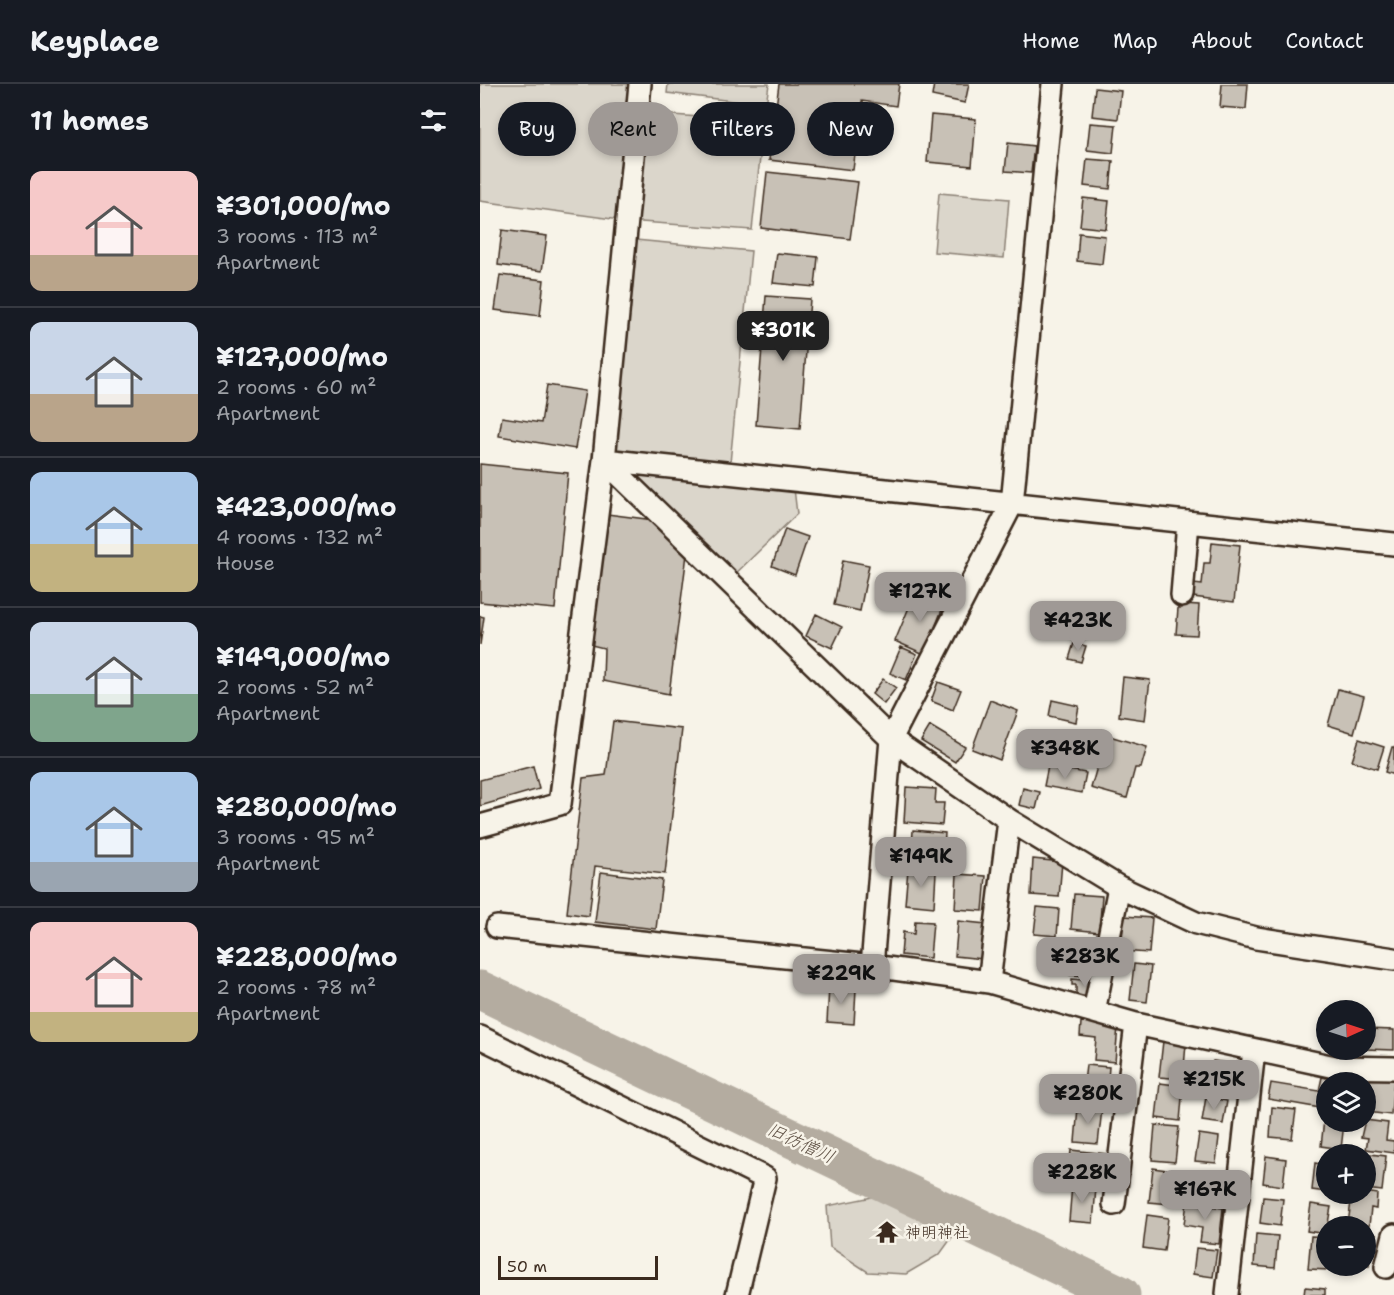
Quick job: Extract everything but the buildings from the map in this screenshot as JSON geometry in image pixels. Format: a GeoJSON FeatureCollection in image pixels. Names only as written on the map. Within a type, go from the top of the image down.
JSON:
{"type":"FeatureCollection","features":[{"type":"Feature","properties":{"kind":"street"},"geometry":{"type":"LineString","coordinates":[[480,826],[560,804],[603,460],[640,84]]}},
{"type":"Feature","properties":{"kind":"street"},"geometry":{"type":"LineString","coordinates":[[872,966],[891,739],[1012,504],[1053,84]]}},
{"type":"Feature","properties":{"kind":"street"},"geometry":{"type":"LineString","coordinates":[[603,460],[1394,544]]}},
{"type":"Feature","properties":{"kind":"street"},"geometry":{"type":"LineString","coordinates":[[603,460],[891,739],[1009,820],[1119,887],[1196,923],[1256,938],[1394,959]]}},
{"type":"Feature","properties":{"kind":"street"},"geometry":{"type":"LineString","coordinates":[[1182,595],[1188,522]]}},
{"type":"Feature","properties":{"kind":"street"},"geometry":{"type":"LineString","coordinates":[[989,982],[1009,820]]}},
{"type":"Feature","properties":{"kind":"street"},"geometry":{"type":"LineString","coordinates":[[1094,1012],[1119,887]]}},
{"type":"Feature","properties":{"kind":"street"},"geometry":{"type":"LineString","coordinates":[[497,927],[872,966],[989,982],[1136,1024],[1254,1050],[1335,1067],[1394,1068]]}},
{"type":"Feature","properties":{"kind":"street"},"geometry":{"type":"LineString","coordinates":[[1114,1204],[1136,1024]]}},
{"type":"Feature","properties":{"kind":"street"},"geometry":{"type":"LineString","coordinates":[[480,1037],[765,1179],[737,1295]]}},
{"type":"Feature","properties":{"kind":"street"},"geometry":{"type":"LineString","coordinates":[[1227,1294],[1254,1050]]}},
{"type":"Feature","properties":{"kind":"street"},"geometry":{"type":"LineString","coordinates":[[1386,1268],[1394,1235]]}},
{"type":"Feature","properties":{"kind":"shaded area"},"geometry":{"type":"Polygon","coordinates":[[[480,84],[640,84],[644,102],[588,102],[588,156],[678,156],[678,115],[690,116],[690,156],[760,156],[752,230],[627,221],[480,201],[480,84]]]}},
{"type":"Feature","properties":{"kind":"shaded area"},"geometry":{"type":"Polygon","coordinates":[[[668,84],[769,84],[766,102],[741,102],[667,93],[668,84]]]}},
{"type":"Feature","properties":{"kind":"shaded area"},"geometry":{"type":"Polygon","coordinates":[[[939,193],[1009,199],[1004,258],[934,252],[939,193]]]}},
{"type":"Feature","properties":{"kind":"shaded area"},"geometry":{"type":"Polygon","coordinates":[[[625,239],[751,251],[729,473],[604,460],[625,239]]]}},
{"type":"Feature","properties":{"kind":"shaded area"},"geometry":{"type":"Polygon","coordinates":[[[612,468],[793,480],[797,514],[728,581],[612,468]]]}},
{"type":"Feature","properties":{"kind":"shaded area"},"geometry":{"type":"Polygon","coordinates":[[[887,1194],[953,1236],[940,1254],[906,1274],[868,1272],[830,1247],[827,1206],[887,1194]]]}},
{"type":"Feature","properties":{"kind":"waterway","name":"旧彷僧川"},"geometry":{"type":"LineString","coordinates":[[480,990],[1121,1295]]}},
{"type":"Feature","properties":{"kind":"place","name":"神明神社"},"geometry":{"type":"Point","coordinates":[887,1232]}}]}
